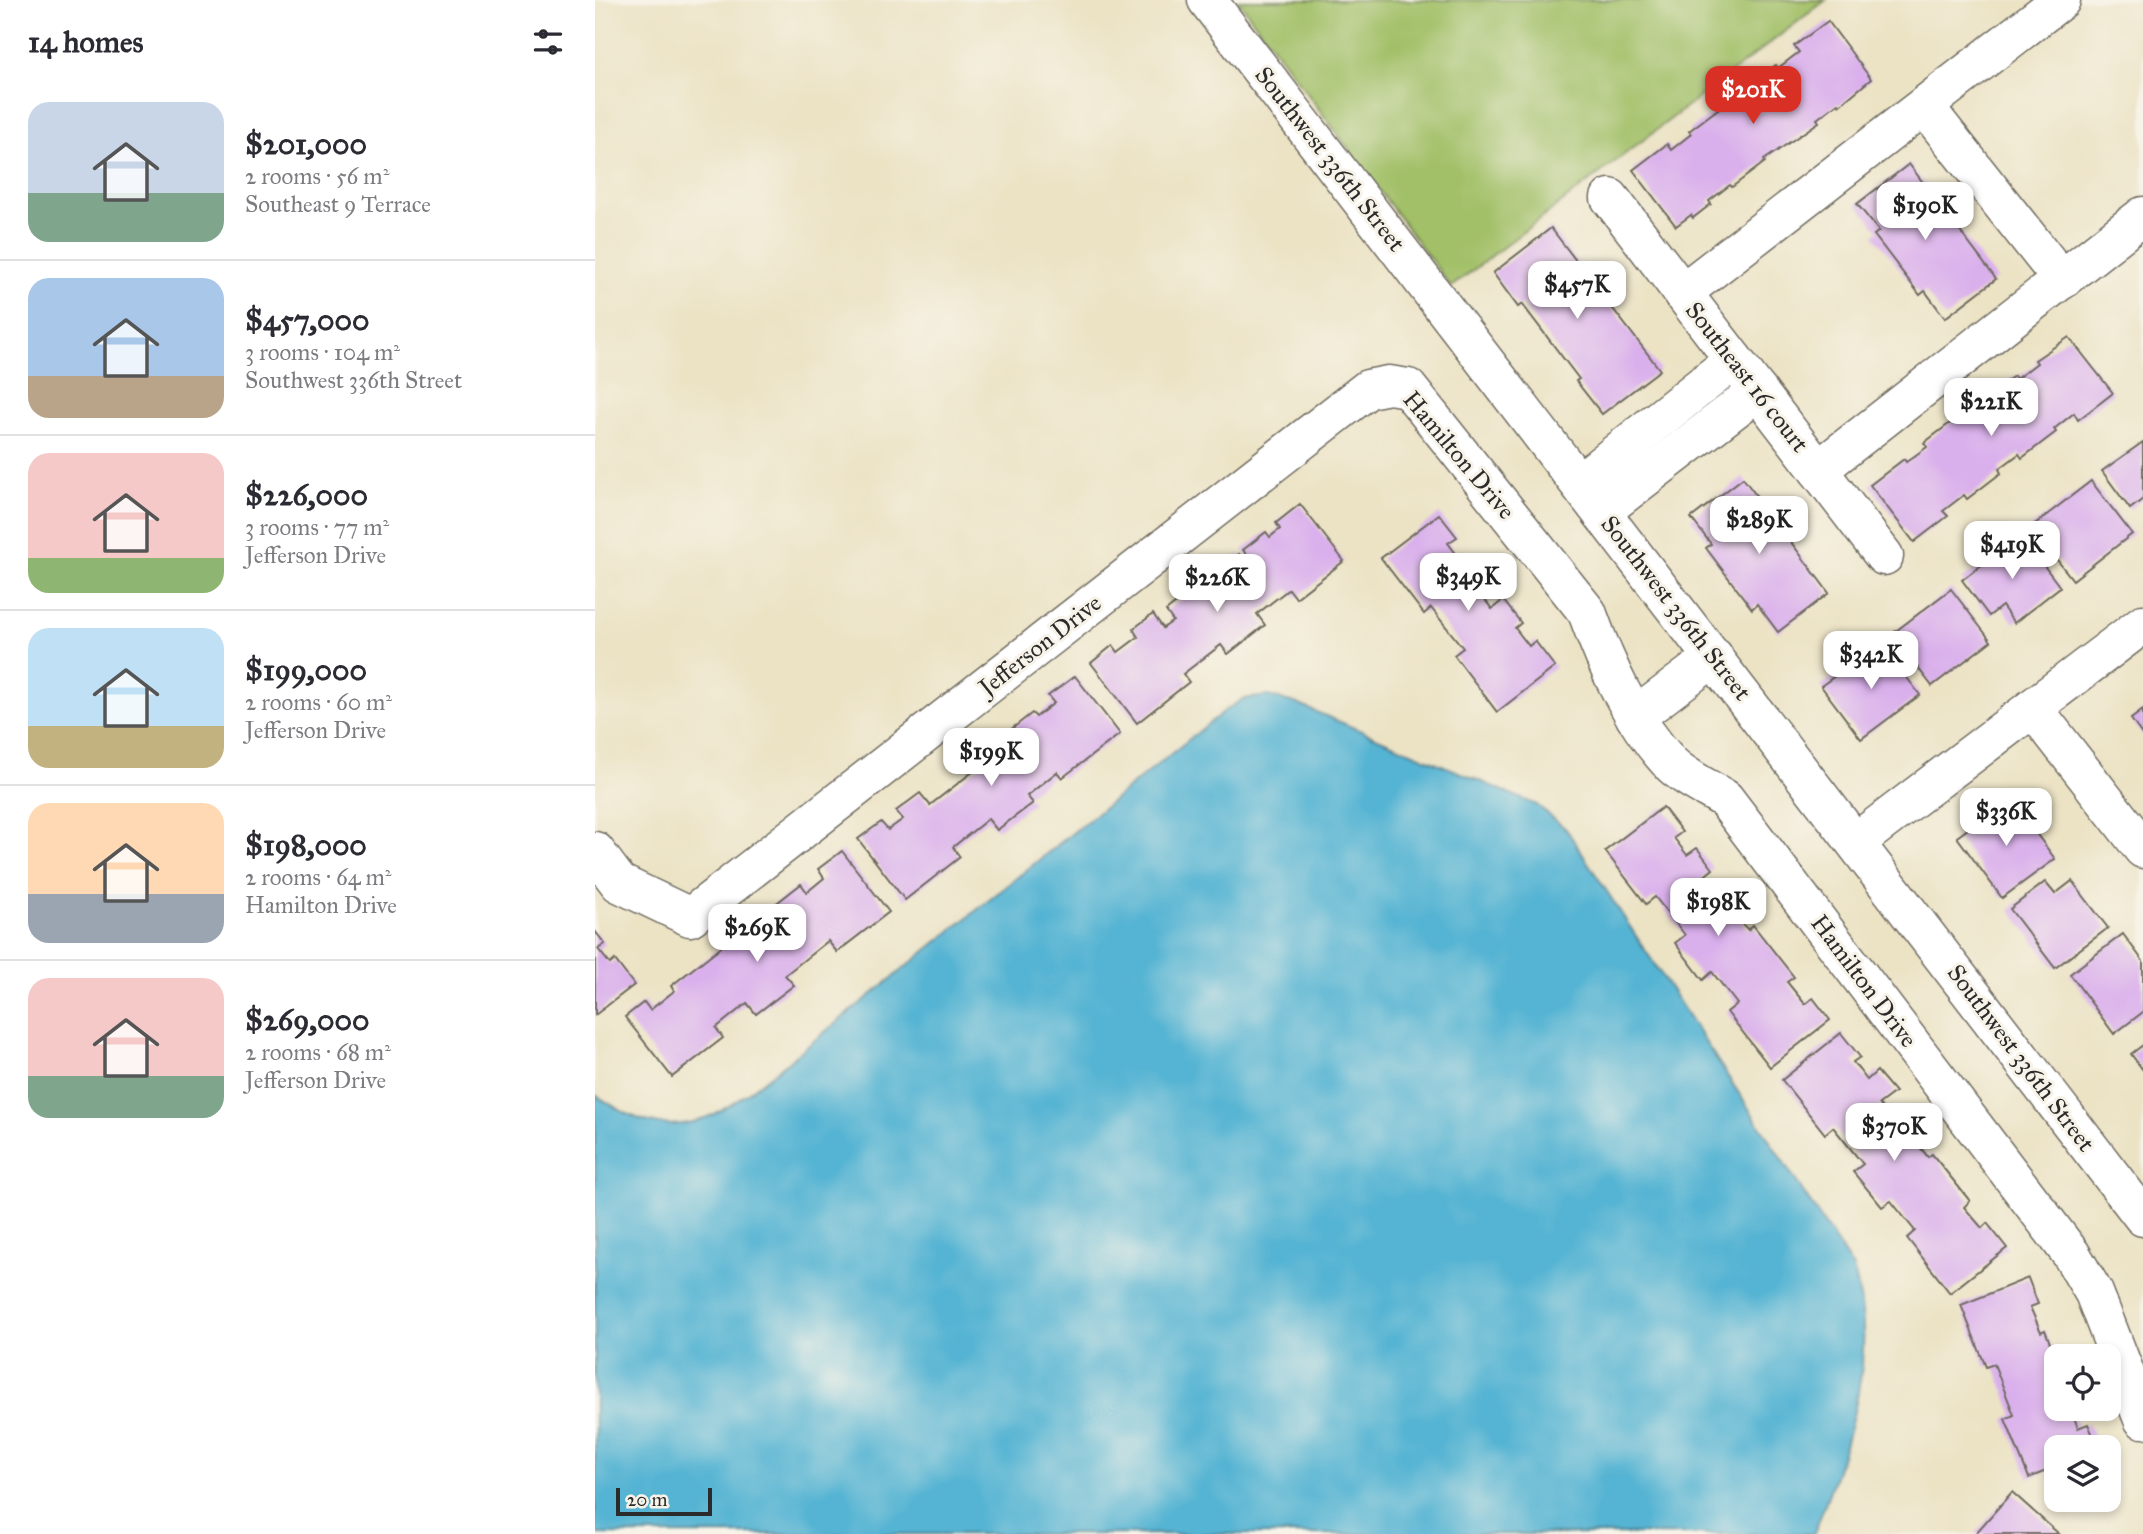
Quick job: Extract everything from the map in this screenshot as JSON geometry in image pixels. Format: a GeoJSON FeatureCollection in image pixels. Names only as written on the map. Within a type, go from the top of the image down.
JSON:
{"type":"FeatureCollection","features":[{"type":"Feature","properties":{"kind":"street","name":"Southwest 336th Street"},"geometry":{"type":"LineString","coordinates":[[1207,0],[2143,1217]]}},
{"type":"Feature","properties":{"kind":"street"},"geometry":{"type":"LineString","coordinates":[[1682,293],[2061,0]]}},
{"type":"Feature","properties":{"kind":"street"},"geometry":{"type":"LineString","coordinates":[[1925,107],[2062,280]]}},
{"type":"Feature","properties":{"kind":"street","name":"Southeast 16 court"},"geometry":{"type":"LineString","coordinates":[[1610,198],[1884,556]]}},
{"type":"Feature","properties":{"kind":"street"},"geometry":{"type":"LineString","coordinates":[[1818,470],[2143,216]]}},
{"type":"Feature","properties":{"kind":"street"},"geometry":{"type":"LineString","coordinates":[[1591,497],[1734,360]]}},
{"type":"Feature","properties":{"kind":"street","name":"Hamilton Drive"},"geometry":{"type":"LineString","coordinates":[[1389,385],[1408,387],[1587,611],[1600,648],[1635,717],[1672,765],[1724,799],[2071,1254],[2094,1293],[2143,1419]]}},
{"type":"Feature","properties":{"kind":"street","name":"Jefferson Drive"},"geometry":{"type":"LineString","coordinates":[[595,851],[619,883],[690,917],[1368,389],[1389,385]]}},
{"type":"Feature","properties":{"kind":"street"},"geometry":{"type":"LineString","coordinates":[[1591,497],[1758,391]]}},
{"type":"Feature","properties":{"kind":"street"},"geometry":{"type":"LineString","coordinates":[[1856,842],[2143,624]]}},
{"type":"Feature","properties":{"kind":"street"},"geometry":{"type":"LineString","coordinates":[[1635,717],[1714,657]]}},
{"type":"Feature","properties":{"kind":"street"},"geometry":{"type":"LineString","coordinates":[[2033,708],[2143,849]]}},
{"type":"Feature","properties":{"kind":"green space"},"geometry":{"type":"Polygon","coordinates":[[[1238,0],[1826,0],[1451,287],[1238,0]]]}},
{"type":"Feature","properties":{"kind":"water"},"geometry":{"type":"Polygon","coordinates":[[[1268,696],[1295,703],[1537,805],[1566,829],[1853,1268],[1861,1302],[1862,1369],[1848,1436],[1814,1534],[595,1534],[595,1095],[628,1114],[651,1123],[673,1125],[693,1122],[732,1104],[1223,712],[1243,699],[1268,696]]]}},
{"type":"Feature","properties":{"kind":"building"},"geometry":{"type":"Polygon","coordinates":[[[1828,21],[1871,79],[1840,105],[1838,103],[1817,119],[1819,122],[1709,201],[1711,204],[1693,218],[1691,215],[1676,226],[1633,170],[1667,144],[1671,150],[1691,134],[1689,131],[1722,106],[1725,108],[1745,93],[1742,90],[1799,52],[1794,46],[1828,21]]]}},
{"type":"Feature","properties":{"kind":"building"},"geometry":{"type":"Polygon","coordinates":[[[1909,164],[1996,279],[1945,318],[1925,291],[1920,295],[1874,235],[1879,231],[1857,204],[1909,164]]]}},
{"type":"Feature","properties":{"kind":"building"},"geometry":{"type":"Polygon","coordinates":[[[1551,228],[1660,370],[1602,414],[1522,304],[1518,307],[1493,273],[1551,228]]]}},
{"type":"Feature","properties":{"kind":"building"},"geometry":{"type":"Polygon","coordinates":[[[2069,337],[2113,393],[2078,420],[2074,413],[2054,429],[2056,432],[2022,458],[2019,454],[1999,469],[2001,473],[1967,499],[1964,495],[1943,511],[1948,516],[1914,542],[1870,485],[1904,459],[1906,462],[1927,447],[1924,443],[1958,417],[1961,421],[1982,405],[1979,401],[2014,376],[2016,379],[2037,363],[2035,360],[2069,337]]]}},
{"type":"Feature","properties":{"kind":"building"},"geometry":{"type":"Polygon","coordinates":[[[2143,442],[2143,499],[2130,509],[2102,471],[2143,442]]]}},
{"type":"Feature","properties":{"kind":"building"},"geometry":{"type":"Polygon","coordinates":[[[1743,478],[1829,593],[1778,632],[1757,604],[1752,609],[1706,548],[1711,544],[1691,518],[1743,478]]]}},
{"type":"Feature","properties":{"kind":"building"},"geometry":{"type":"Polygon","coordinates":[[[2091,481],[2132,534],[2073,580],[2031,527],[2091,481]]]}},
{"type":"Feature","properties":{"kind":"building"},"geometry":{"type":"Polygon","coordinates":[[[1300,504],[1344,561],[1296,598],[1289,589],[1257,614],[1265,625],[1228,654],[1221,645],[1183,674],[1189,682],[1137,723],[1091,663],[1113,645],[1118,652],[1138,637],[1133,629],[1153,614],[1163,628],[1173,621],[1166,611],[1239,554],[1245,563],[1250,559],[1243,550],[1266,532],[1270,537],[1280,529],[1276,523],[1300,504]]]}},
{"type":"Feature","properties":{"kind":"building"},"geometry":{"type":"Polygon","coordinates":[[[1439,514],[1457,537],[1448,543],[1467,568],[1474,561],[1496,591],[1485,600],[1492,609],[1503,600],[1521,623],[1515,628],[1529,646],[1535,641],[1555,667],[1497,712],[1454,655],[1463,648],[1431,608],[1424,614],[1381,558],[1439,514]]]}},
{"type":"Feature","properties":{"kind":"building"},"geometry":{"type":"Polygon","coordinates":[[[2021,535],[2060,587],[2014,623],[2002,606],[1989,616],[1962,580],[2021,535]]]}},
{"type":"Feature","properties":{"kind":"building"},"geometry":{"type":"Polygon","coordinates":[[[1951,589],[1991,641],[1932,686],[1892,634],[1951,589]]]}},
{"type":"Feature","properties":{"kind":"building"},"geometry":{"type":"Polygon","coordinates":[[[1881,643],[1920,695],[1861,739],[1821,686],[1881,643]]]}},
{"type":"Feature","properties":{"kind":"building"},"geometry":{"type":"Polygon","coordinates":[[[1075,676],[1120,734],[1062,778],[1057,772],[1027,796],[1033,803],[997,830],[988,819],[953,847],[960,857],[905,900],[858,839],[881,822],[888,830],[903,819],[896,811],[920,793],[930,805],[984,763],[978,755],[1032,713],[1036,717],[1054,703],[1048,696],[1075,676]]]}},
{"type":"Feature","properties":{"kind":"building"},"geometry":{"type":"Polygon","coordinates":[[[2143,710],[2143,736],[2131,719],[2143,710]]]}},
{"type":"Feature","properties":{"kind":"building"},"geometry":{"type":"Polygon","coordinates":[[[2010,798],[2055,859],[2002,898],[1957,837],[2010,798]]]}},
{"type":"Feature","properties":{"kind":"building"},"geometry":{"type":"Polygon","coordinates":[[[1663,807],[1682,832],[1674,838],[1687,855],[1697,848],[1713,869],[1701,879],[1729,915],[1733,912],[1748,930],[1753,925],[1794,977],[1787,982],[1805,1004],[1813,998],[1830,1020],[1770,1067],[1727,1012],[1737,1004],[1712,972],[1703,980],[1675,943],[1685,935],[1655,897],[1646,904],[1605,851],[1663,807]]]}},
{"type":"Feature","properties":{"kind":"building"},"geometry":{"type":"Polygon","coordinates":[[[842,851],[889,912],[837,952],[828,941],[785,975],[794,985],[756,1014],[747,1003],[716,1028],[723,1038],[672,1077],[625,1017],[644,1002],[650,1010],[674,991],[671,986],[801,884],[807,892],[824,878],[818,869],[842,851]]]}},
{"type":"Feature","properties":{"kind":"building"},"geometry":{"type":"Polygon","coordinates":[[[2072,881],[2108,928],[2055,968],[2010,909],[2045,882],[2055,894],[2072,881]]]}},
{"type":"Feature","properties":{"kind":"building"},"geometry":{"type":"Polygon","coordinates":[[[595,931],[605,944],[598,949],[610,964],[615,960],[634,985],[595,1015],[595,931]]]}},
{"type":"Feature","properties":{"kind":"building"},"geometry":{"type":"Polygon","coordinates":[[[2123,934],[2143,961],[2143,1012],[2114,1034],[2070,974],[2123,934]]]}},
{"type":"Feature","properties":{"kind":"building"},"geometry":{"type":"Polygon","coordinates":[[[1841,1033],[1860,1057],[1853,1062],[1867,1080],[1877,1071],[1895,1092],[1879,1104],[1907,1139],[1911,1136],[1928,1157],[1932,1154],[1970,1201],[1964,1207],[1982,1228],[1987,1223],[2007,1248],[1950,1293],[1907,1238],[1915,1231],[1891,1201],[1882,1207],[1853,1172],[1863,1164],[1833,1127],[1825,1134],[1782,1080],[1841,1033]]]}},
{"type":"Feature","properties":{"kind":"building"},"geometry":{"type":"Polygon","coordinates":[[[2143,1045],[2143,1070],[2131,1054],[2143,1045]]]}},
{"type":"Feature","properties":{"kind":"building"},"geometry":{"type":"Polygon","coordinates":[[[2028,1278],[2038,1304],[2030,1307],[2041,1332],[2045,1330],[2050,1344],[2044,1344],[2044,1421],[2075,1421],[2078,1428],[2088,1424],[2093,1435],[2044,1435],[2044,1472],[2029,1478],[2005,1419],[2014,1415],[1994,1364],[1986,1367],[1961,1305],[2028,1278]]]}},
{"type":"Feature","properties":{"kind":"building"},"geometry":{"type":"Polygon","coordinates":[[[2012,1492],[2059,1534],[1975,1534],[2012,1492]]]}}]}
